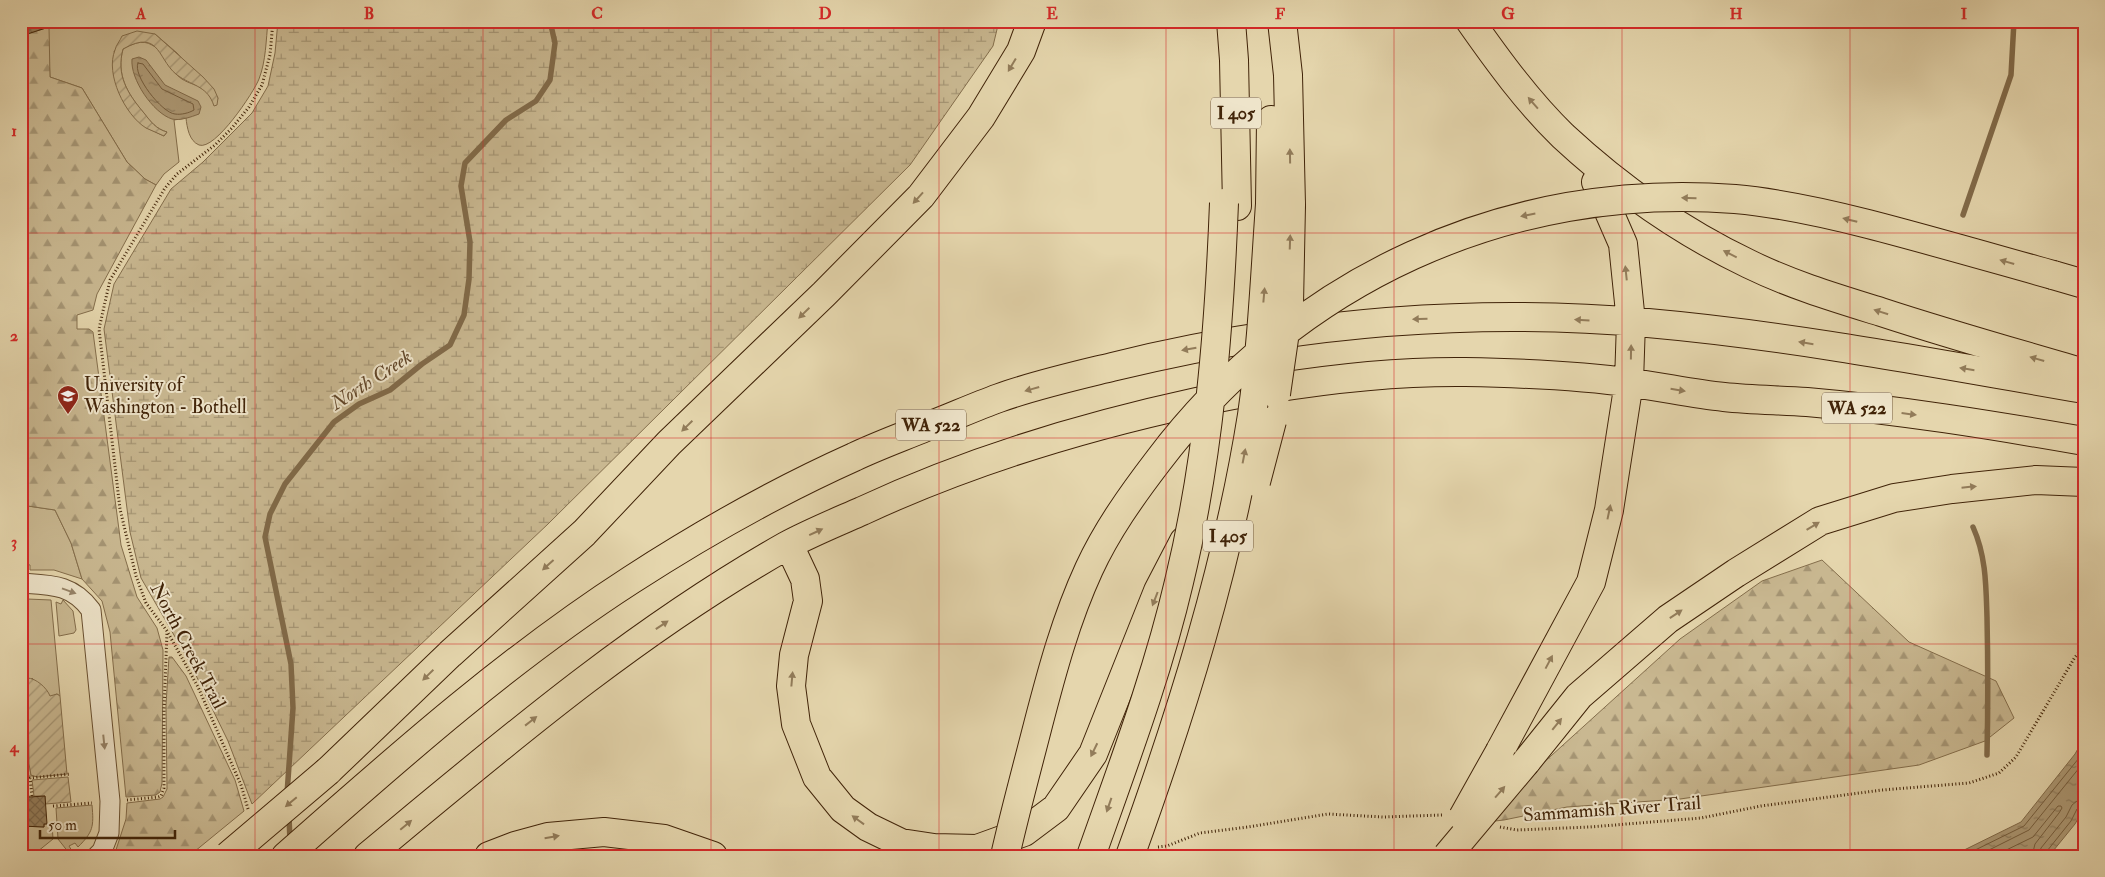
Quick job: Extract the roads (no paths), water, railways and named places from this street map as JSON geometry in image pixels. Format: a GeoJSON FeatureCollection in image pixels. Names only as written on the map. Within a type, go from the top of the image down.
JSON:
{"type":"FeatureCollection","features":[{"type":"Feature","properties":{"kind":"highway"},"geometry":{"type":"LineString","coordinates":[[228,856],[328,771],[450,654],[584,533],[669,443],[824,294],[921,196],[981,117],[1021,51],[1032,21]]}},
{"type":"Feature","properties":{"kind":"highway","name":"I 405"},"geometry":{"type":"LineString","coordinates":[[1091,856],[1155,672],[1179,583],[1205,455],[1231,205],[1216,21]]}},
{"type":"Feature","properties":{"kind":"highway","name":"I 405"},"geometry":{"type":"LineString","coordinates":[[1109,856],[1142,765],[1166,689],[1192,595],[1204,541],[1224,420],[1233,329],[1231,205],[1234,60],[1231,21]]}},
{"type":"Feature","properties":{"kind":"highway","name":"I 405"},"geometry":{"type":"LineString","coordinates":[[1150,851],[1177,758],[1217,633],[1272,421],[1288,304],[1265,21]]}},
{"type":"Feature","properties":{"kind":"highway","name":"I 405"},"geometry":{"type":"LineString","coordinates":[[1130,856],[1193,672],[1222,566],[1252,414],[1264,295],[1280,204],[1288,75],[1282,21]]}},
{"type":"Feature","properties":{"kind":"highway"},"geometry":{"type":"LineString","coordinates":[[1442,856],[1591,582],[1609,510],[1630,382],[1631,322],[1623,244],[1594,178],[1562,135],[1504,68],[1470,21]]}},
{"type":"Feature","properties":{"kind":"highway"},"geometry":{"type":"LineString","coordinates":[[1562,135],[1618,184],[1704,241],[1750,265],[1818,292],[1963,338],[2084,373]]}},
{"type":"Feature","properties":{"kind":"highway"},"geometry":{"type":"LineString","coordinates":[[1005,856],[1059,644],[1090,568],[1128,501],[1185,424],[1242,366],[1293,324],[1374,273],[1443,242],[1519,217],[1599,202],[1662,197],[1736,199],[1816,211],[2084,284]]}},
{"type":"Feature","properties":{"kind":"highway","name":"WA 522"},"geometry":{"type":"LineString","coordinates":[[286,856],[373,779],[533,649],[636,577],[732,518],[853,457],[1001,397],[1175,351],[1302,330],[1417,319],[1536,318],[1631,322],[1788,340],[2084,389]]}},
{"type":"Feature","properties":{"kind":"highway","name":"WA 522"},"geometry":{"type":"LineString","coordinates":[[368,856],[529,722],[619,654],[706,595],[789,545],[908,489],[998,455],[1125,418],[1250,391],[1361,377],[1462,372],[1630,382],[1723,397],[1808,402],[1960,420],[2084,441]]}},
{"type":"Feature","properties":{"kind":"highway"},"geometry":{"type":"LineString","coordinates":[[1446,856],[1579,696],[1668,618],[1736,573],[1820,522],[1894,498],[1952,489],[2036,480],[2084,482]]}},
{"type":"Feature","properties":{"kind":"highway"},"geometry":{"type":"LineString","coordinates":[[789,545],[805,580],[808,601],[794,656],[791,686],[796,724],[817,777],[843,809],[868,827],[901,843],[934,848],[977,849],[1024,832],[1056,808],[1093,754],[1158,591],[1192,524]]}},
{"type":"Feature","properties":{"kind":"highway"},"geometry":{"type":"LineString","coordinates":[[489,856],[515,846],[548,837],[604,832],[664,839],[713,856]]}},
{"type":"Feature","properties":{"kind":"lane"},"geometry":{"type":"LineString","coordinates":[[21,583],[71,591],[82,598],[91,610],[110,801],[109,833],[102,851],[97,856]]}},
{"type":"Feature","properties":{"kind":"water"},"geometry":{"type":"Polygon","coordinates":[[[139,57],[146,60],[165,85],[198,101],[201,107],[199,114],[172,119],[157,110],[144,94],[135,76],[132,59],[139,57]]]}},
{"type":"Feature","properties":{"kind":"water"},"geometry":{"type":"Polygon","coordinates":[[[2084,738],[2084,808],[2075,824],[2049,856],[1952,856],[2021,822],[2075,754],[2084,738]]]}},
{"type":"Feature","properties":{"kind":"waterway","name":"North Creek"},"geometry":{"type":"LineString","coordinates":[[287,794],[293,708],[291,664],[265,537],[270,514],[285,484],[334,422],[359,404],[390,390],[422,364],[450,345],[464,315],[469,279],[470,242],[461,186],[465,163],[506,120],[536,101],[550,80],[555,43],[550,21]]}},
{"type":"Feature","properties":{"kind":"waterway"},"geometry":{"type":"LineString","coordinates":[[1963,215],[2011,75],[2014,21]]}},
{"type":"Feature","properties":{"kind":"waterway"},"geometry":{"type":"LineString","coordinates":[[1973,527],[1981,549],[1986,582],[1988,652],[1987,755]]}},
{"type":"Feature","properties":{"kind":"waterway","name":"North Creek"},"geometry":{"type":"LineString","coordinates":[[289,816],[290,842]]}},
{"type":"Feature","properties":{"kind":"place","name":"University of Washington - Bothell"},"geometry":{"type":"Point","coordinates":[68,415]}}]}
